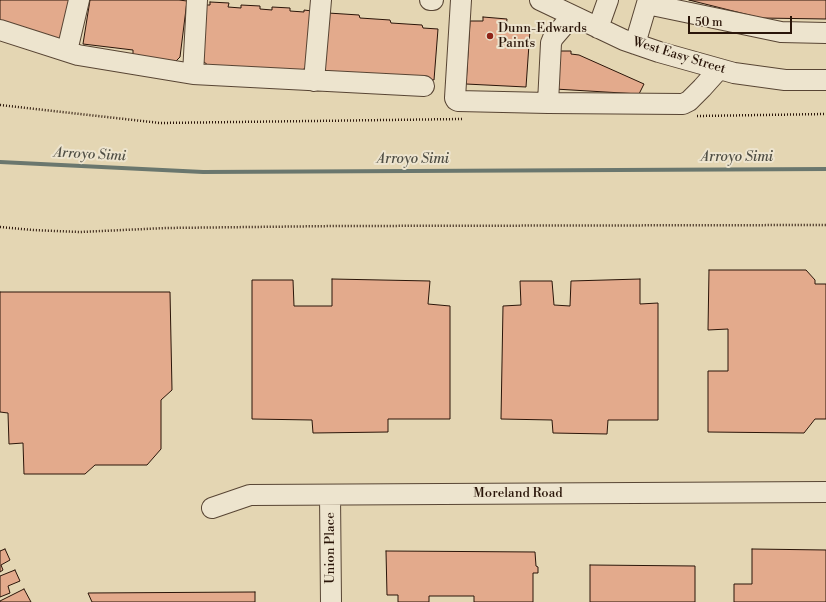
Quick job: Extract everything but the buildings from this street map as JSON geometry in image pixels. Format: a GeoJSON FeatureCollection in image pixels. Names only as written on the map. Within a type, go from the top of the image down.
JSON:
{"type":"FeatureCollection","features":[{"type":"Feature","properties":{"kind":"street"},"geometry":{"type":"LineString","coordinates":[[66,52],[79,0]]}},
{"type":"Feature","properties":{"kind":"street"},"geometry":{"type":"LineString","coordinates":[[192,74],[197,0]]}},
{"type":"Feature","properties":{"kind":"street"},"geometry":{"type":"LineString","coordinates":[[314,81],[321,0]]}},
{"type":"Feature","properties":{"kind":"street"},"geometry":{"type":"LineString","coordinates":[[462,0],[454,98],[456,100],[548,103],[683,104],[702,88],[719,69]]}},
{"type":"Feature","properties":{"kind":"street","name":"West Easy Street"},"geometry":{"type":"LineString","coordinates":[[540,0],[635,44],[719,69],[734,73],[785,80],[826,80]]}},
{"type":"Feature","properties":{"kind":"street"},"geometry":{"type":"LineString","coordinates":[[598,28],[608,0]]}},
{"type":"Feature","properties":{"kind":"street"},"geometry":{"type":"LineString","coordinates":[[635,44],[647,2],[781,32],[826,33]]}},
{"type":"Feature","properties":{"kind":"street"},"geometry":{"type":"LineString","coordinates":[[548,103],[551,43],[553,38],[572,16]]}},
{"type":"Feature","properties":{"kind":"street"},"geometry":{"type":"LineString","coordinates":[[0,30],[78,55],[192,74],[424,86]]}},
{"type":"Feature","properties":{"kind":"street","name":"Moreland Road"},"geometry":{"type":"LineString","coordinates":[[212,508],[250,495],[826,492]]}},
{"type":"Feature","properties":{"kind":"street","name":"Union Place"},"geometry":{"type":"LineString","coordinates":[[330,495],[331,602]]}},
{"type":"Feature","properties":{"kind":"path"},"geometry":{"type":"LineString","coordinates":[[0,105],[160,123],[463,119]]}},
{"type":"Feature","properties":{"kind":"path"},"geometry":{"type":"LineString","coordinates":[[691,116],[826,114]]}},
{"type":"Feature","properties":{"kind":"path"},"geometry":{"type":"LineString","coordinates":[[0,227],[80,232],[166,228],[826,225]]}},
{"type":"Feature","properties":{"kind":"waterway","name":"Arroyo Simi"},"geometry":{"type":"LineString","coordinates":[[0,162],[203,172],[826,169]]}},
{"type":"Feature","properties":{"kind":"place","name":"Dunn-Edwards Paints"},"geometry":{"type":"Point","coordinates":[490,36]}}]}
